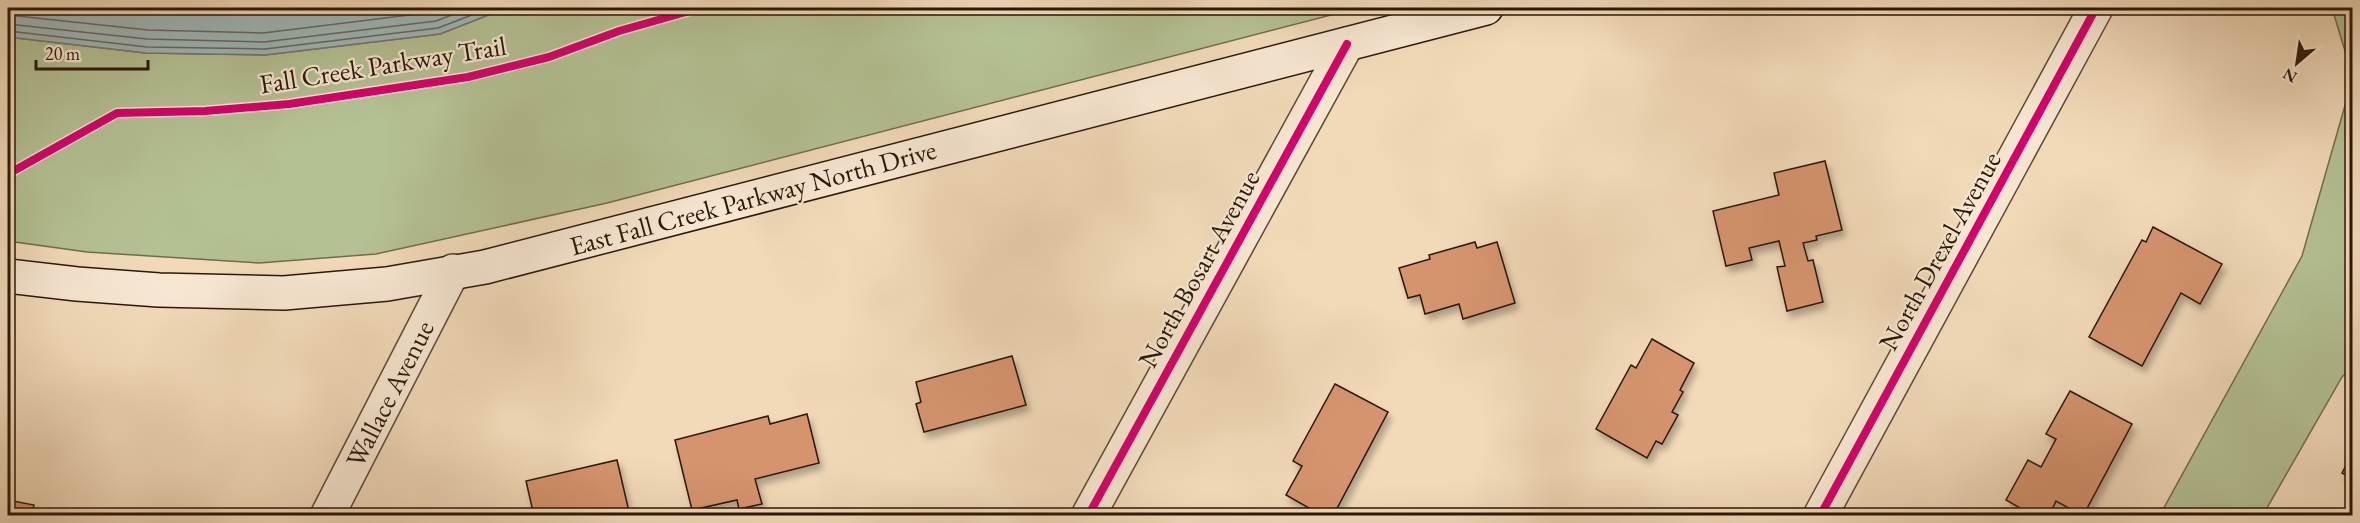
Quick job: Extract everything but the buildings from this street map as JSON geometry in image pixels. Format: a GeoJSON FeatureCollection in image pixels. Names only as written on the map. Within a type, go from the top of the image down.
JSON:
{"type":"FeatureCollection","features":[{"type":"Feature","properties":{"kind":"main road","name":"East Fall Creek Parkway North Drive"},"geometry":{"type":"LineString","coordinates":[[8,276],[159,290],[284,293],[387,284],[514,260],[1486,8]]}},
{"type":"Feature","properties":{"kind":"main road","name":"North Drexel Avenue"},"geometry":{"type":"LineString","coordinates":[[1820,516],[2096,8]]}},
{"type":"Feature","properties":{"kind":"main road","name":"North Bosart Avenue"},"geometry":{"type":"LineString","coordinates":[[1088,516],[1347,44]]}},
{"type":"Feature","properties":{"kind":"main road","name":"Wallace Avenue"},"geometry":{"type":"LineString","coordinates":[[327,516],[453,272]]}},
{"type":"Feature","properties":{"kind":"green space"},"geometry":{"type":"Polygon","coordinates":[[[506,8],[1358,8],[607,203],[376,254],[259,263],[87,252],[8,241],[8,37],[146,53],[265,55],[440,34],[506,8]]]}},
{"type":"Feature","properties":{"kind":"green space"},"geometry":{"type":"Polygon","coordinates":[[[2332,8],[2352,8],[2352,74],[2332,8]]]}},
{"type":"Feature","properties":{"kind":"green space"},"geometry":{"type":"Polygon","coordinates":[[[2352,81],[2352,368],[2342,377],[2263,515],[2160,515],[2302,256],[2352,81]]]}},
{"type":"Feature","properties":{"kind":"water"},"geometry":{"type":"Polygon","coordinates":[[[8,8],[506,8],[440,34],[265,55],[146,53],[8,37],[8,8]]]}},
{"type":"Feature","properties":{"kind":"cycle path","name":"Fall Creek Parkway Trail"},"geometry":{"type":"LineString","coordinates":[[8,174],[117,113],[205,111],[289,104],[468,77],[549,57],[619,31],[700,8]]}},
{"type":"Feature","properties":{"kind":"cycle path"},"geometry":{"type":"LineString","coordinates":[[1820,516],[2096,8]]}},
{"type":"Feature","properties":{"kind":"cycle path"},"geometry":{"type":"LineString","coordinates":[[1088,516],[1347,44]]}}]}
